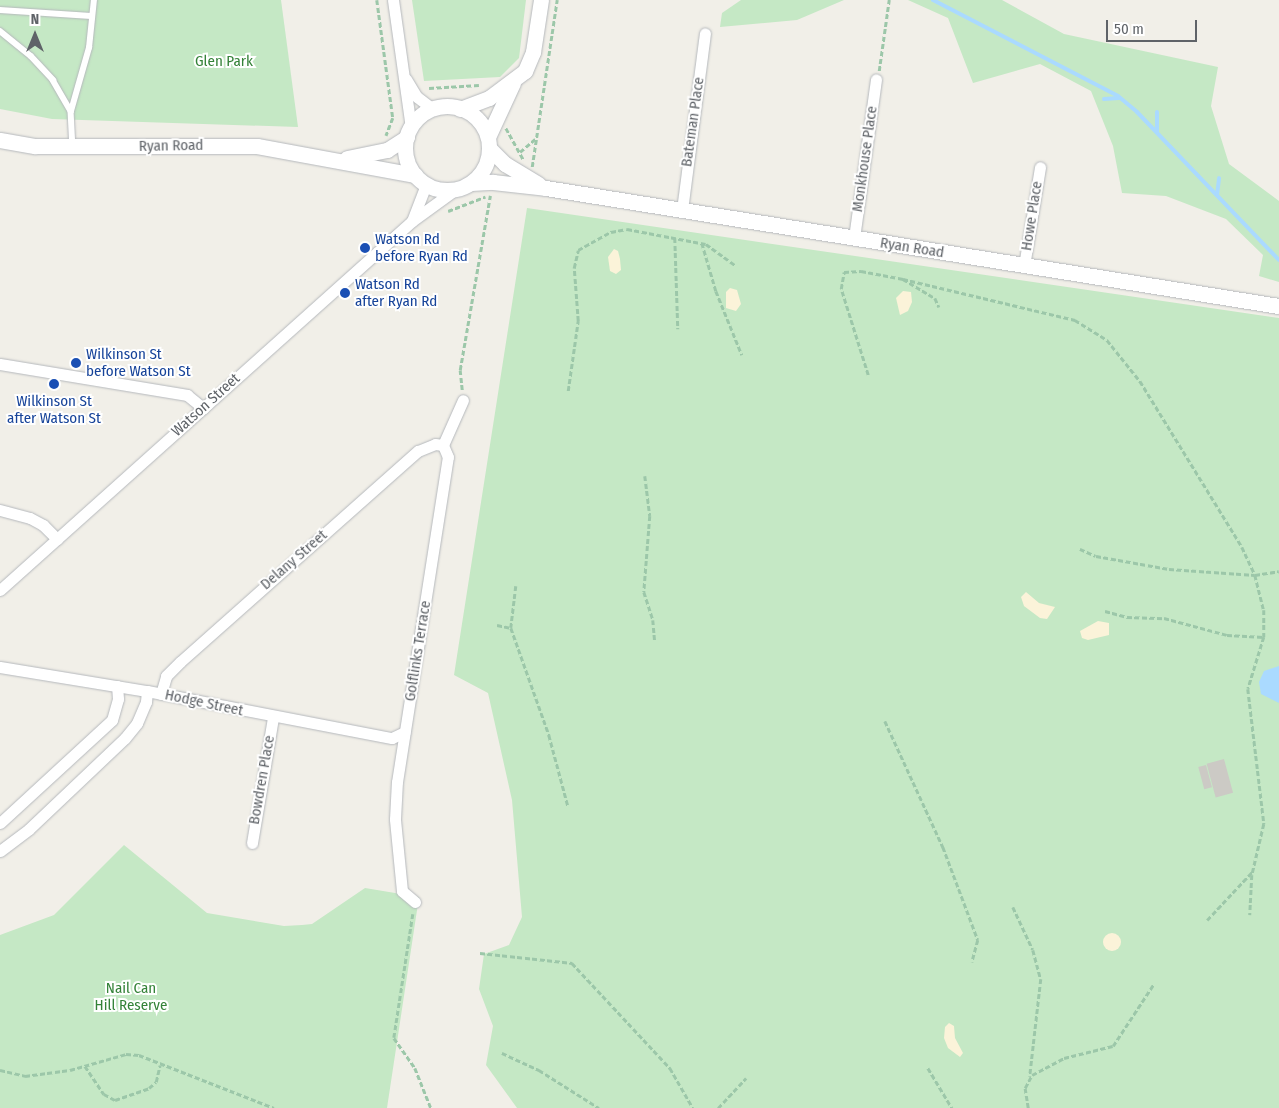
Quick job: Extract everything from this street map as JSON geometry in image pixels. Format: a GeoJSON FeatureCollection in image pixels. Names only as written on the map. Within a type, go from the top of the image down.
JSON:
{"type":"FeatureCollection","features":[{"type":"Feature","properties":{"kind":"street"},"geometry":{"type":"LineString","coordinates":[[392,0],[409,133],[406,157],[421,180],[440,190],[456,189],[471,183],[484,168],[488,143],[514,82]]}},
{"type":"Feature","properties":{"kind":"street"},"geometry":{"type":"LineString","coordinates":[[403,76],[417,97],[433,109],[460,109],[489,98],[514,82],[529,66],[542,0]]}},
{"type":"Feature","properties":{"kind":"street","name":"Bateman Place"},"geometry":{"type":"LineString","coordinates":[[682,210],[705,33]]}},
{"type":"Feature","properties":{"kind":"street","name":"Monkhouse Place"},"geometry":{"type":"LineString","coordinates":[[854,238],[876,80]]}},
{"type":"Feature","properties":{"kind":"street"},"geometry":{"type":"LineString","coordinates":[[409,133],[433,109]]}},
{"type":"Feature","properties":{"kind":"street"},"geometry":{"type":"LineString","coordinates":[[460,109],[478,120],[488,143]]}},
{"type":"Feature","properties":{"kind":"street","name":"Ryan Road"},"geometry":{"type":"LineString","coordinates":[[341,159],[387,150],[409,133]]}},
{"type":"Feature","properties":{"kind":"street","name":"Ryan Road"},"geometry":{"type":"LineString","coordinates":[[0,140],[35,146],[74,147],[257,146],[341,159],[421,180]]}},
{"type":"Feature","properties":{"kind":"street","name":"Ryan Road"},"geometry":{"type":"LineString","coordinates":[[488,143],[505,164],[546,188]]}},
{"type":"Feature","properties":{"kind":"street","name":"Howe Place"},"geometry":{"type":"LineString","coordinates":[[1024,266],[1040,167]]}},
{"type":"Feature","properties":{"kind":"street","name":"Watson Street"},"geometry":{"type":"LineString","coordinates":[[412,221],[421,180]]}},
{"type":"Feature","properties":{"kind":"street","name":"Ryan Road"},"geometry":{"type":"LineString","coordinates":[[471,183],[493,182],[546,188],[1279,306]]}},
{"type":"Feature","properties":{"kind":"street","name":"Watson Street"},"geometry":{"type":"LineString","coordinates":[[0,590],[412,221],[456,189]]}},
{"type":"Feature","properties":{"kind":"street"},"geometry":{"type":"LineString","coordinates":[[0,364],[186,394],[202,408]]}},
{"type":"Feature","properties":{"kind":"street"},"geometry":{"type":"LineString","coordinates":[[443,445],[463,400]]}},
{"type":"Feature","properties":{"kind":"street","name":"Delany Street"},"geometry":{"type":"LineString","coordinates":[[161,694],[166,676],[180,662],[418,451],[435,444],[443,445]]}},
{"type":"Feature","properties":{"kind":"street","name":"Golflinks Terrace"},"geometry":{"type":"LineString","coordinates":[[415,902],[402,891],[395,819],[405,732],[448,457],[443,445]]}},
{"type":"Feature","properties":{"kind":"street"},"geometry":{"type":"LineString","coordinates":[[0,510],[30,518],[43,525],[57,539]]}},
{"type":"Feature","properties":{"kind":"street","name":"Hodge Street"},"geometry":{"type":"LineString","coordinates":[[0,667],[146,691],[273,717],[392,738],[405,732]]}},
{"type":"Feature","properties":{"kind":"street"},"geometry":{"type":"LineString","coordinates":[[0,823],[112,720],[118,698],[117,686]]}},
{"type":"Feature","properties":{"kind":"street"},"geometry":{"type":"LineString","coordinates":[[0,850],[29,829],[125,738],[137,723],[146,702],[146,691]]}},
{"type":"Feature","properties":{"kind":"street","name":"Bowdren Place"},"geometry":{"type":"LineString","coordinates":[[252,843],[273,717]]}},
{"type":"Feature","properties":{"kind":"lane"},"geometry":{"type":"LineString","coordinates":[[74,147],[71,111],[88,48],[94,0]]}},
{"type":"Feature","properties":{"kind":"lane"},"geometry":{"type":"LineString","coordinates":[[0,10],[92,16]]}},
{"type":"Feature","properties":{"kind":"lane"},"geometry":{"type":"LineString","coordinates":[[0,31],[31,56],[53,80],[71,111]]}},
{"type":"Feature","properties":{"kind":"path"},"geometry":{"type":"LineString","coordinates":[[377,0],[393,118],[386,140]]}},
{"type":"Feature","properties":{"kind":"path"},"geometry":{"type":"LineString","coordinates":[[532,170],[557,0]]}},
{"type":"Feature","properties":{"kind":"path"},"geometry":{"type":"LineString","coordinates":[[876,80],[883,59],[887,4],[889,0]]}},
{"type":"Feature","properties":{"kind":"path"},"geometry":{"type":"LineString","coordinates":[[429,88],[478,85]]}},
{"type":"Feature","properties":{"kind":"path"},"geometry":{"type":"LineString","coordinates":[[505,126],[532,170],[537,172]]}},
{"type":"Feature","properties":{"kind":"path"},"geometry":{"type":"LineString","coordinates":[[520,152],[536,138]]}},
{"type":"Feature","properties":{"kind":"path"},"geometry":{"type":"LineString","coordinates":[[445,212],[491,194],[460,370],[463,400]]}},
{"type":"Feature","properties":{"kind":"path"},"geometry":{"type":"LineString","coordinates":[[568,392],[578,321],[576,252],[619,229],[647,231],[702,243],[721,252],[735,265]]}},
{"type":"Feature","properties":{"kind":"path"},"geometry":{"type":"LineString","coordinates":[[675,238],[678,329]]}},
{"type":"Feature","properties":{"kind":"path"},"geometry":{"type":"LineString","coordinates":[[702,243],[716,291],[742,355]]}},
{"type":"Feature","properties":{"kind":"path"},"geometry":{"type":"LineString","coordinates":[[868,376],[847,314],[841,276],[852,270],[904,279],[1075,320],[1107,340],[1140,381],[1189,458],[1255,575],[1264,610],[1264,638],[1248,689],[1264,824],[1252,872],[1250,915]]}},
{"type":"Feature","properties":{"kind":"path"},"geometry":{"type":"LineString","coordinates":[[904,279],[935,298],[939,307]]}},
{"type":"Feature","properties":{"kind":"path"},"geometry":{"type":"LineString","coordinates":[[645,476],[650,516],[644,592],[653,620],[655,642]]}},
{"type":"Feature","properties":{"kind":"path"},"geometry":{"type":"LineString","coordinates":[[1080,549],[1096,556],[1120,558],[1154,568],[1255,575],[1279,571]]}},
{"type":"Feature","properties":{"kind":"path"},"geometry":{"type":"LineString","coordinates":[[516,586],[511,628],[539,703],[568,806]]}},
{"type":"Feature","properties":{"kind":"path"},"geometry":{"type":"LineString","coordinates":[[1105,611],[1127,617],[1164,618],[1227,635],[1264,638]]}},
{"type":"Feature","properties":{"kind":"path"},"geometry":{"type":"LineString","coordinates":[[497,626],[511,628]]}},
{"type":"Feature","properties":{"kind":"path"},"geometry":{"type":"LineString","coordinates":[[885,721],[943,847],[978,940],[972,962]]}},
{"type":"Feature","properties":{"kind":"path"},"geometry":{"type":"LineString","coordinates":[[1207,920],[1252,872]]}},
{"type":"Feature","properties":{"kind":"path"},"geometry":{"type":"LineString","coordinates":[[415,902],[394,1038],[415,1068],[431,1108]]}},
{"type":"Feature","properties":{"kind":"path"},"geometry":{"type":"LineString","coordinates":[[1013,907],[1033,950],[1040,979],[1030,1077],[1025,1088],[1028,1108]]}},
{"type":"Feature","properties":{"kind":"path"},"geometry":{"type":"LineString","coordinates":[[480,953],[572,962],[670,1068],[693,1108]]}},
{"type":"Feature","properties":{"kind":"path"},"geometry":{"type":"LineString","coordinates":[[1030,1077],[1047,1064],[1113,1046],[1153,986]]}},
{"type":"Feature","properties":{"kind":"path"},"geometry":{"type":"LineString","coordinates":[[502,1053],[539,1070],[599,1108]]}},
{"type":"Feature","properties":{"kind":"path"},"geometry":{"type":"LineString","coordinates":[[0,1070],[25,1076],[85,1066],[126,1054],[139,1056],[274,1108]]}},
{"type":"Feature","properties":{"kind":"path"},"geometry":{"type":"LineString","coordinates":[[85,1066],[104,1094],[115,1100],[149,1088],[156,1082],[160,1065]]}},
{"type":"Feature","properties":{"kind":"path"},"geometry":{"type":"LineString","coordinates":[[928,1068],[952,1108]]}},
{"type":"Feature","properties":{"kind":"path"},"geometry":{"type":"LineString","coordinates":[[718,1108],[746,1078]]}},
{"type":"Feature","properties":{"kind":"green space","name":"Glen Park"},"geometry":{"type":"Polygon","coordinates":[[[0,0],[281,0],[298,127],[52,119],[0,109],[0,0]]]}},
{"type":"Feature","properties":{"kind":"green space"},"geometry":{"type":"Polygon","coordinates":[[[412,0],[526,0],[519,58],[500,77],[424,81],[412,0]]]}},
{"type":"Feature","properties":{"kind":"green space"},"geometry":{"type":"Polygon","coordinates":[[[741,0],[844,0],[797,20],[720,27],[722,13],[741,0]]]}},
{"type":"Feature","properties":{"kind":"green space"},"geometry":{"type":"Polygon","coordinates":[[[908,0],[1002,0],[1064,34],[1218,67],[1211,106],[1229,164],[1279,201],[1279,282],[1259,276],[1263,255],[1226,219],[1166,196],[1122,193],[1113,146],[1091,91],[1040,64],[973,83],[948,18],[908,0]]]}},
{"type":"Feature","properties":{"kind":"green space"},"geometry":{"type":"Polygon","coordinates":[[[527,208],[1279,318],[1279,1108],[517,1108],[486,1065],[493,1026],[479,989],[484,954],[509,945],[522,917],[512,800],[488,693],[454,675],[527,208]]]}},
{"type":"Feature","properties":{"kind":"green space","name":"Nail Can Hill Reserve"},"geometry":{"type":"Polygon","coordinates":[[[124,845],[207,913],[284,926],[302,925],[312,924],[365,888],[419,897],[387,1108],[0,1108],[0,935],[54,915],[124,845]]]}},
{"type":"Feature","properties":{"kind":"sand"},"geometry":{"type":"Polygon","coordinates":[[[614,249],[618,251],[621,270],[616,274],[610,271],[608,257],[614,249]]]}},
{"type":"Feature","properties":{"kind":"sand"},"geometry":{"type":"Polygon","coordinates":[[[730,288],[737,290],[741,304],[736,311],[726,308],[726,292],[730,288]]]}},
{"type":"Feature","properties":{"kind":"sand"},"geometry":{"type":"Polygon","coordinates":[[[903,291],[911,292],[912,302],[908,311],[900,315],[896,298],[903,291]]]}},
{"type":"Feature","properties":{"kind":"sand"},"geometry":{"type":"Polygon","coordinates":[[[1026,592],[1039,603],[1055,607],[1047,619],[1040,618],[1024,606],[1021,597],[1026,592]]]}},
{"type":"Feature","properties":{"kind":"sand"},"geometry":{"type":"Polygon","coordinates":[[[1098,621],[1109,623],[1109,635],[1088,640],[1082,638],[1080,631],[1098,621]]]}},
{"type":"Feature","properties":{"kind":"sand"},"geometry":{"type":"Polygon","coordinates":[[[1108,933],[1116,933],[1121,938],[1119,949],[1108,951],[1103,946],[1103,938],[1108,933]]]}},
{"type":"Feature","properties":{"kind":"sand"},"geometry":{"type":"Polygon","coordinates":[[[949,1023],[954,1026],[955,1038],[963,1053],[960,1057],[948,1048],[944,1038],[945,1027],[949,1023]]]}},
{"type":"Feature","properties":{"kind":"water"},"geometry":{"type":"Polygon","coordinates":[[[1279,666],[1279,703],[1261,694],[1259,682],[1264,671],[1279,666]]]}},
{"type":"Feature","properties":{"kind":"building"},"geometry":{"type":"Polygon","coordinates":[[[1224,759],[1233,793],[1216,797],[1207,764],[1224,759]]]}},
{"type":"Feature","properties":{"kind":"building"},"geometry":{"type":"Polygon","coordinates":[[[1206,765],[1212,787],[1204,789],[1198,767],[1206,765]]]}},
{"type":"Feature","properties":{"kind":"waterway"},"geometry":{"type":"LineString","coordinates":[[933,0],[1118,96],[1137,112],[1279,260]]}},
{"type":"Feature","properties":{"kind":"waterway"},"geometry":{"type":"LineString","coordinates":[[1104,99],[1119,98]]}},
{"type":"Feature","properties":{"kind":"waterway"},"geometry":{"type":"LineString","coordinates":[[1157,112],[1157,132]]}},
{"type":"Feature","properties":{"kind":"waterway"},"geometry":{"type":"LineString","coordinates":[[1217,195],[1219,178]]}},
{"type":"Feature","properties":{"kind":"place","name":"Watson Rd before Ryan Rd"},"geometry":{"type":"Point","coordinates":[365,248]}},
{"type":"Feature","properties":{"kind":"place","name":"Watson Rd after Ryan Rd"},"geometry":{"type":"Point","coordinates":[345,293]}},
{"type":"Feature","properties":{"kind":"place","name":"Wilkinson St before Watson St"},"geometry":{"type":"Point","coordinates":[76,363]}},
{"type":"Feature","properties":{"kind":"place","name":"Wilkinson St after Watson St"},"geometry":{"type":"Point","coordinates":[54,384]}}]}
